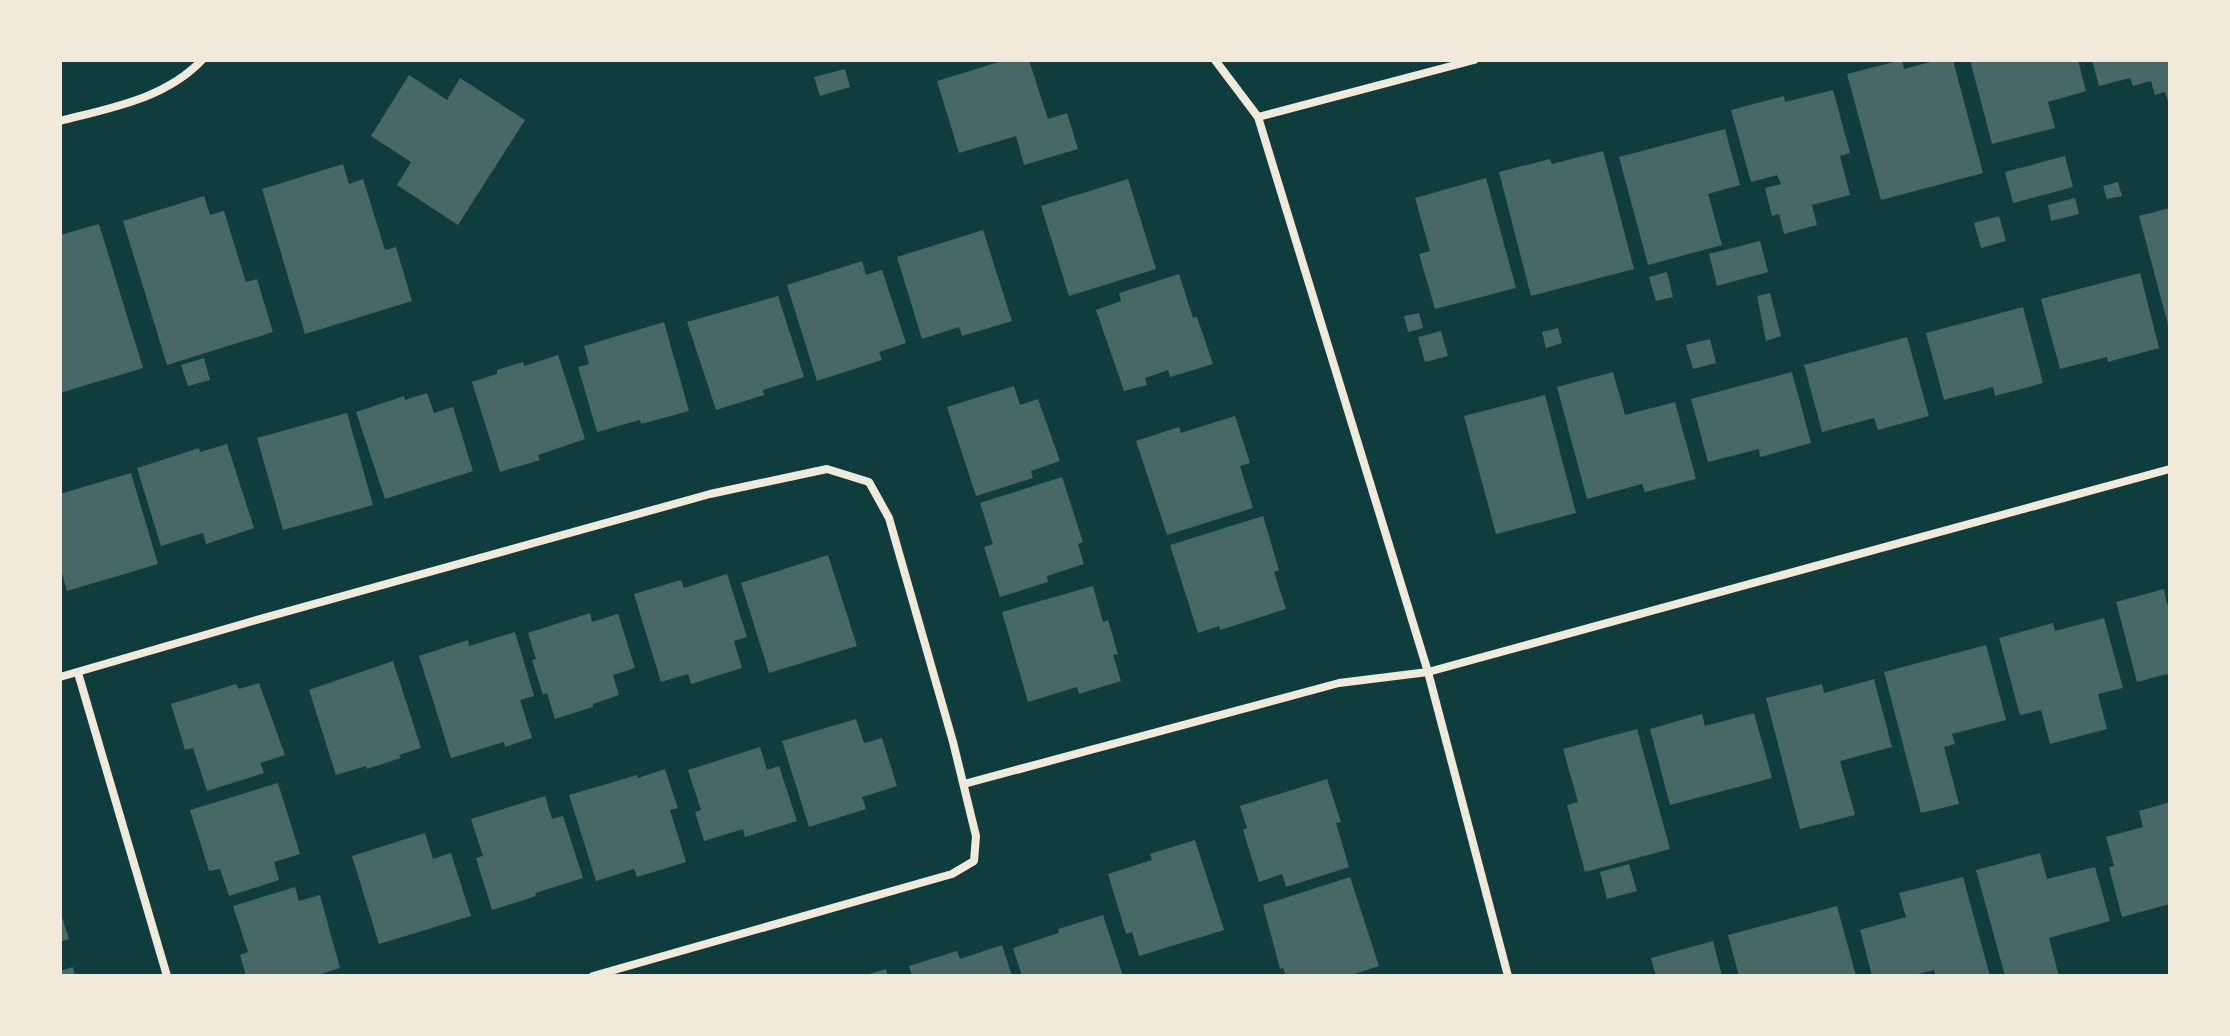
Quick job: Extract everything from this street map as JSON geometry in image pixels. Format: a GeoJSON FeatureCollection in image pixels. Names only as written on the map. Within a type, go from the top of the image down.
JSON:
{"type":"FeatureCollection","features":[{"type":"Feature","properties":{"kind":"street"},"geometry":{"type":"LineString","coordinates":[[60,121],[149,96],[187,76],[202,60]]}},
{"type":"Feature","properties":{"kind":"street"},"geometry":{"type":"LineString","coordinates":[[1215,60],[1258,117],[1428,672],[1508,976]]}},
{"type":"Feature","properties":{"kind":"street"},"geometry":{"type":"LineString","coordinates":[[1258,117],[1474,60]]}},
{"type":"Feature","properties":{"kind":"street"},"geometry":{"type":"LineString","coordinates":[[60,677],[710,494],[827,469],[869,482],[889,518],[964,784],[976,836],[974,861],[952,874],[593,976]]}},
{"type":"Feature","properties":{"kind":"street"},"geometry":{"type":"LineString","coordinates":[[964,784],[1339,683],[1428,672],[2170,469]]}},
{"type":"Feature","properties":{"kind":"street"},"geometry":{"type":"LineString","coordinates":[[78,673],[167,976]]}},
{"type":"Feature","properties":{"kind":"building"},"geometry":{"type":"Polygon","coordinates":[[[1005,60],[1029,60],[1048,119],[1067,113],[1078,149],[1024,165],[1016,136],[959,153],[937,81],[1005,60]]]}},
{"type":"Feature","properties":{"kind":"building"},"geometry":{"type":"Polygon","coordinates":[[[1902,60],[1904,69],[1938,60],[1953,60],[1983,173],[1881,200],[1847,74],[1902,60]]]}},
{"type":"Feature","properties":{"kind":"building"},"geometry":{"type":"Polygon","coordinates":[[[1970,60],[2078,60],[2086,91],[2048,102],[2055,128],[1992,144],[1970,60]]]}},
{"type":"Feature","properties":{"kind":"building"},"geometry":{"type":"Polygon","coordinates":[[[2092,60],[2170,60],[2170,107],[2165,92],[2155,95],[2151,81],[2133,86],[2130,78],[2099,86],[2092,60]]]}},
{"type":"Feature","properties":{"kind":"building"},"geometry":{"type":"Polygon","coordinates":[[[845,69],[850,87],[820,96],[814,77],[845,69]]]}},
{"type":"Feature","properties":{"kind":"building"},"geometry":{"type":"Polygon","coordinates":[[[409,75],[447,100],[460,78],[525,120],[458,225],[397,185],[411,162],[371,136],[409,75]]]}},
{"type":"Feature","properties":{"kind":"building"},"geometry":{"type":"Polygon","coordinates":[[[1833,90],[1850,153],[1840,156],[1850,195],[1812,205],[1817,225],[1784,234],[1779,214],[1772,216],[1765,188],[1781,184],[1777,175],[1751,182],[1731,110],[1784,96],[1785,102],[1833,90]]]}},
{"type":"Feature","properties":{"kind":"building"},"geometry":{"type":"Polygon","coordinates":[[[1725,129],[1740,185],[1708,194],[1722,245],[1648,265],[1619,157],[1725,129]]]}},
{"type":"Feature","properties":{"kind":"building"},"geometry":{"type":"Polygon","coordinates":[[[1603,151],[1634,269],[1531,296],[1499,172],[1550,159],[1552,164],[1603,151]]]}},
{"type":"Feature","properties":{"kind":"building"},"geometry":{"type":"Polygon","coordinates":[[[2065,156],[2073,187],[2013,203],[2005,172],[2065,156]]]}},
{"type":"Feature","properties":{"kind":"building"},"geometry":{"type":"Polygon","coordinates":[[[343,164],[349,184],[363,179],[385,250],[396,247],[412,301],[305,334],[262,189],[343,164]]]}},
{"type":"Feature","properties":{"kind":"building"},"geometry":{"type":"Polygon","coordinates":[[[1486,178],[1516,288],[1435,309],[1419,254],[1430,251],[1415,198],[1486,178]]]}},
{"type":"Feature","properties":{"kind":"building"},"geometry":{"type":"Polygon","coordinates":[[[1128,179],[1156,269],[1069,296],[1041,206],[1128,179]]]}},
{"type":"Feature","properties":{"kind":"building"},"geometry":{"type":"Polygon","coordinates":[[[2118,182],[2122,196],[2107,199],[2103,186],[2118,182]]]}},
{"type":"Feature","properties":{"kind":"building"},"geometry":{"type":"Polygon","coordinates":[[[204,196],[210,215],[224,211],[246,282],[257,279],[273,332],[167,365],[123,221],[204,196]]]}},
{"type":"Feature","properties":{"kind":"building"},"geometry":{"type":"Polygon","coordinates":[[[2075,198],[2079,214],[2051,221],[2048,205],[2075,198]]]}},
{"type":"Feature","properties":{"kind":"building"},"geometry":{"type":"Polygon","coordinates":[[[2170,208],[2170,327],[2169,328],[2139,216],[2170,208]]]}},
{"type":"Feature","properties":{"kind":"building"},"geometry":{"type":"Polygon","coordinates":[[[1999,216],[2006,241],[1981,248],[1974,223],[1999,216]]]}},
{"type":"Feature","properties":{"kind":"building"},"geometry":{"type":"Polygon","coordinates":[[[99,224],[143,368],[60,393],[60,235],[99,224]]]}},
{"type":"Feature","properties":{"kind":"building"},"geometry":{"type":"Polygon","coordinates":[[[983,230],[1012,321],[962,336],[959,327],[922,339],[897,257],[983,230]]]}},
{"type":"Feature","properties":{"kind":"building"},"geometry":{"type":"Polygon","coordinates":[[[1760,241],[1768,272],[1717,286],[1709,254],[1760,241]]]}},
{"type":"Feature","properties":{"kind":"building"},"geometry":{"type":"Polygon","coordinates":[[[862,261],[866,275],[882,270],[906,343],[879,352],[882,360],[817,381],[787,285],[862,261]]]}},
{"type":"Feature","properties":{"kind":"building"},"geometry":{"type":"Polygon","coordinates":[[[1667,272],[1673,297],[1656,301],[1649,277],[1667,272]]]}},
{"type":"Feature","properties":{"kind":"building"},"geometry":{"type":"Polygon","coordinates":[[[2140,273],[2159,348],[2108,362],[2107,357],[2060,369],[2041,299],[2140,273]]]}},
{"type":"Feature","properties":{"kind":"building"},"geometry":{"type":"Polygon","coordinates":[[[1179,274],[1193,318],[1197,317],[1213,364],[1170,377],[1168,370],[1145,378],[1147,385],[1124,391],[1096,310],[1121,301],[1119,293],[1179,274]]]}},
{"type":"Feature","properties":{"kind":"building"},"geometry":{"type":"Polygon","coordinates":[[[1770,293],[1781,336],[1766,341],[1757,296],[1770,293]]]}},
{"type":"Feature","properties":{"kind":"building"},"geometry":{"type":"Polygon","coordinates":[[[778,296],[804,377],[763,390],[764,395],[716,410],[687,322],[778,296]]]}},
{"type":"Feature","properties":{"kind":"building"},"geometry":{"type":"Polygon","coordinates":[[[2023,307],[2043,383],[1995,396],[1993,387],[1944,400],[1926,333],[2023,307]]]}},
{"type":"Feature","properties":{"kind":"building"},"geometry":{"type":"Polygon","coordinates":[[[1419,313],[1423,328],[1408,332],[1404,316],[1419,313]]]}},
{"type":"Feature","properties":{"kind":"building"},"geometry":{"type":"Polygon","coordinates":[[[664,322],[689,411],[597,432],[578,367],[589,364],[584,346],[664,322]]]}},
{"type":"Feature","properties":{"kind":"building"},"geometry":{"type":"Polygon","coordinates":[[[1558,328],[1562,343],[1546,348],[1542,332],[1558,328]]]}},
{"type":"Feature","properties":{"kind":"building"},"geometry":{"type":"Polygon","coordinates":[[[1441,331],[1448,356],[1425,362],[1418,337],[1441,331]]]}},
{"type":"Feature","properties":{"kind":"building"},"geometry":{"type":"Polygon","coordinates":[[[1907,337],[1929,416],[1878,430],[1874,418],[1822,432],[1804,365],[1907,337]]]}},
{"type":"Feature","properties":{"kind":"building"},"geometry":{"type":"Polygon","coordinates":[[[1710,339],[1716,363],[1693,369],[1686,345],[1710,339]]]}},
{"type":"Feature","properties":{"kind":"building"},"geometry":{"type":"Polygon","coordinates":[[[558,355],[585,439],[538,455],[540,460],[500,472],[472,382],[497,374],[497,370],[523,362],[524,366],[558,355]]]}},
{"type":"Feature","properties":{"kind":"building"},"geometry":{"type":"Polygon","coordinates":[[[204,358],[210,380],[188,386],[181,365],[204,358]]]}},
{"type":"Feature","properties":{"kind":"building"},"geometry":{"type":"Polygon","coordinates":[[[1613,372],[1625,415],[1675,402],[1696,479],[1645,492],[1642,484],[1587,499],[1557,387],[1613,372]]]}},
{"type":"Feature","properties":{"kind":"building"},"geometry":{"type":"Polygon","coordinates":[[[1792,372],[1811,443],[1760,457],[1759,449],[1708,462],[1691,399],[1792,372]]]}},
{"type":"Feature","properties":{"kind":"building"},"geometry":{"type":"Polygon","coordinates":[[[1014,386],[1020,405],[1038,399],[1060,461],[1031,471],[1033,478],[976,496],[947,407],[1014,386]]]}},
{"type":"Feature","properties":{"kind":"building"},"geometry":{"type":"Polygon","coordinates":[[[427,393],[434,413],[453,407],[473,471],[385,499],[356,412],[404,396],[405,400],[427,393]]]}},
{"type":"Feature","properties":{"kind":"building"},"geometry":{"type":"Polygon","coordinates":[[[1545,395],[1576,513],[1496,534],[1464,416],[1545,395]]]}},
{"type":"Feature","properties":{"kind":"building"},"geometry":{"type":"Polygon","coordinates":[[[347,413],[373,505],[283,530],[257,438],[347,413]]]}},
{"type":"Feature","properties":{"kind":"building"},"geometry":{"type":"Polygon","coordinates":[[[1235,416],[1250,463],[1240,466],[1253,508],[1167,535],[1136,441],[1179,427],[1181,433],[1235,416]]]}},
{"type":"Feature","properties":{"kind":"building"},"geometry":{"type":"Polygon","coordinates":[[[227,444],[254,528],[206,544],[203,533],[161,546],[137,468],[199,448],[200,452],[227,444]]]}},
{"type":"Feature","properties":{"kind":"building"},"geometry":{"type":"Polygon","coordinates":[[[131,473],[158,564],[67,591],[60,566],[60,494],[131,473]]]}},
{"type":"Feature","properties":{"kind":"building"},"geometry":{"type":"Polygon","coordinates":[[[1062,477],[1083,542],[1078,544],[1084,564],[1047,576],[1048,582],[1000,597],[984,547],[993,544],[980,503],[1062,477]]]}},
{"type":"Feature","properties":{"kind":"building"},"geometry":{"type":"Polygon","coordinates":[[[1263,516],[1279,570],[1274,572],[1286,609],[1220,630],[1219,626],[1198,633],[1170,545],[1263,516]]]}},
{"type":"Feature","properties":{"kind":"building"},"geometry":{"type":"Polygon","coordinates":[[[828,555],[857,646],[769,673],[741,583],[828,555]]]}},
{"type":"Feature","properties":{"kind":"building"},"geometry":{"type":"Polygon","coordinates":[[[727,574],[747,637],[734,641],[742,668],[691,684],[688,674],[661,682],[634,594],[681,580],[684,588],[727,574]]]}},
{"type":"Feature","properties":{"kind":"building"},"geometry":{"type":"Polygon","coordinates":[[[1093,586],[1103,622],[1108,620],[1118,654],[1113,655],[1121,681],[1079,694],[1077,687],[1028,702],[1002,612],[1093,586]]]}},
{"type":"Feature","properties":{"kind":"building"},"geometry":{"type":"Polygon","coordinates":[[[2164,589],[2167,604],[2170,603],[2170,680],[2167,674],[2137,682],[2116,602],[2164,589]]]}},
{"type":"Feature","properties":{"kind":"building"},"geometry":{"type":"Polygon","coordinates":[[[590,613],[592,622],[618,614],[635,668],[613,675],[619,695],[555,719],[547,693],[543,695],[532,660],[536,659],[528,633],[590,613]]]}},
{"type":"Feature","properties":{"kind":"building"},"geometry":{"type":"Polygon","coordinates":[[[2104,618],[2123,688],[2098,694],[2107,729],[2050,744],[2041,710],[2020,715],[1999,638],[2053,623],[2055,631],[2104,618]]]}},
{"type":"Feature","properties":{"kind":"building"},"geometry":{"type":"Polygon","coordinates":[[[515,632],[534,696],[520,700],[532,738],[505,747],[504,742],[451,758],[419,656],[468,640],[469,646],[515,632]]]}},
{"type":"Feature","properties":{"kind":"building"},"geometry":{"type":"Polygon","coordinates":[[[1986,645],[2006,720],[1952,734],[1955,744],[1944,747],[1959,804],[1921,813],[1884,672],[1986,645]]]}},
{"type":"Feature","properties":{"kind":"building"},"geometry":{"type":"Polygon","coordinates":[[[393,661],[421,748],[367,769],[366,766],[336,775],[309,690],[393,661]]]}},
{"type":"Feature","properties":{"kind":"building"},"geometry":{"type":"Polygon","coordinates":[[[1874,679],[1892,747],[1840,761],[1855,815],[1800,829],[1766,698],[1822,684],[1824,693],[1874,679]]]}},
{"type":"Feature","properties":{"kind":"building"},"geometry":{"type":"Polygon","coordinates":[[[259,683],[285,755],[260,763],[264,773],[207,791],[193,748],[185,750],[171,704],[236,684],[239,689],[259,683]]]}},
{"type":"Feature","properties":{"kind":"building"},"geometry":{"type":"Polygon","coordinates":[[[1754,713],[1772,778],[1670,805],[1650,729],[1702,714],[1705,726],[1754,713]]]}},
{"type":"Feature","properties":{"kind":"building"},"geometry":{"type":"Polygon","coordinates":[[[856,719],[864,743],[882,738],[897,786],[862,797],[866,809],[809,827],[782,741],[856,719]]]}},
{"type":"Feature","properties":{"kind":"building"},"geometry":{"type":"Polygon","coordinates":[[[1637,729],[1670,849],[1585,872],[1567,805],[1578,802],[1563,749],[1637,729]]]}},
{"type":"Feature","properties":{"kind":"building"},"geometry":{"type":"Polygon","coordinates":[[[760,747],[767,770],[779,766],[797,821],[745,837],[743,829],[704,841],[695,812],[701,810],[688,770],[760,747]]]}},
{"type":"Feature","properties":{"kind":"building"},"geometry":{"type":"Polygon","coordinates":[[[665,769],[678,808],[670,810],[686,862],[637,877],[634,869],[596,881],[569,795],[665,769]]]}},
{"type":"Feature","properties":{"kind":"building"},"geometry":{"type":"Polygon","coordinates":[[[1327,779],[1341,822],[1336,823],[1349,867],[1286,887],[1282,874],[1259,882],[1243,830],[1247,828],[1240,806],[1327,779]]]}},
{"type":"Feature","properties":{"kind":"building"},"geometry":{"type":"Polygon","coordinates":[[[278,783],[300,854],[274,862],[279,880],[229,896],[220,869],[209,871],[190,810],[278,783]]]}},
{"type":"Feature","properties":{"kind":"building"},"geometry":{"type":"Polygon","coordinates":[[[545,796],[552,819],[563,816],[583,878],[492,910],[476,858],[483,856],[471,819],[545,796]]]}},
{"type":"Feature","properties":{"kind":"building"},"geometry":{"type":"Polygon","coordinates":[[[2170,802],[2170,904],[2122,917],[2109,867],[2114,866],[2106,837],[2143,827],[2139,811],[2170,802]]]}},
{"type":"Feature","properties":{"kind":"building"},"geometry":{"type":"Polygon","coordinates":[[[425,833],[433,859],[451,853],[471,916],[379,944],[352,856],[425,833]]]}},
{"type":"Feature","properties":{"kind":"building"},"geometry":{"type":"Polygon","coordinates":[[[1195,840],[1224,930],[1139,956],[1132,932],[1126,934],[1108,874],[1152,860],[1150,854],[1195,840]]]}},
{"type":"Feature","properties":{"kind":"building"},"geometry":{"type":"Polygon","coordinates":[[[2040,853],[2047,879],[2095,867],[2110,921],[2049,938],[2059,976],[2005,976],[1976,870],[2040,853]]]}},
{"type":"Feature","properties":{"kind":"building"},"geometry":{"type":"Polygon","coordinates":[[[1629,864],[1637,891],[1607,899],[1600,872],[1629,864]]]}},
{"type":"Feature","properties":{"kind":"building"},"geometry":{"type":"Polygon","coordinates":[[[1350,877],[1379,966],[1348,976],[1286,976],[1283,968],[1280,969],[1263,905],[1350,877]]]}},
{"type":"Feature","properties":{"kind":"building"},"geometry":{"type":"Polygon","coordinates":[[[1963,877],[1990,976],[1936,976],[1934,970],[1911,976],[1872,976],[1860,930],[1906,917],[1899,893],[1963,877]]]}},
{"type":"Feature","properties":{"kind":"building"},"geometry":{"type":"Polygon","coordinates":[[[295,887],[299,901],[320,895],[340,968],[314,976],[246,976],[240,955],[248,952],[233,906],[295,887]]]}},
{"type":"Feature","properties":{"kind":"building"},"geometry":{"type":"Polygon","coordinates":[[[1837,906],[1856,976],[1739,976],[1728,935],[1837,906]]]}},
{"type":"Feature","properties":{"kind":"building"},"geometry":{"type":"Polygon","coordinates":[[[60,911],[69,939],[60,942],[60,911]]]}},
{"type":"Feature","properties":{"kind":"building"},"geometry":{"type":"Polygon","coordinates":[[[1103,915],[1123,976],[1022,976],[1013,948],[1103,915]]]}},
{"type":"Feature","properties":{"kind":"building"},"geometry":{"type":"Polygon","coordinates":[[[1713,941],[1722,976],[1656,976],[1651,958],[1713,941]]]}},
{"type":"Feature","properties":{"kind":"building"},"geometry":{"type":"Polygon","coordinates":[[[1002,945],[1012,976],[912,976],[909,966],[957,951],[960,959],[1002,945]]]}},
{"type":"Feature","properties":{"kind":"building"},"geometry":{"type":"Polygon","coordinates":[[[73,967],[75,976],[60,976],[60,971],[73,967]]]}},
{"type":"Feature","properties":{"kind":"building"},"geometry":{"type":"Polygon","coordinates":[[[886,969],[888,976],[866,976],[866,975],[886,969]]]}}]}
